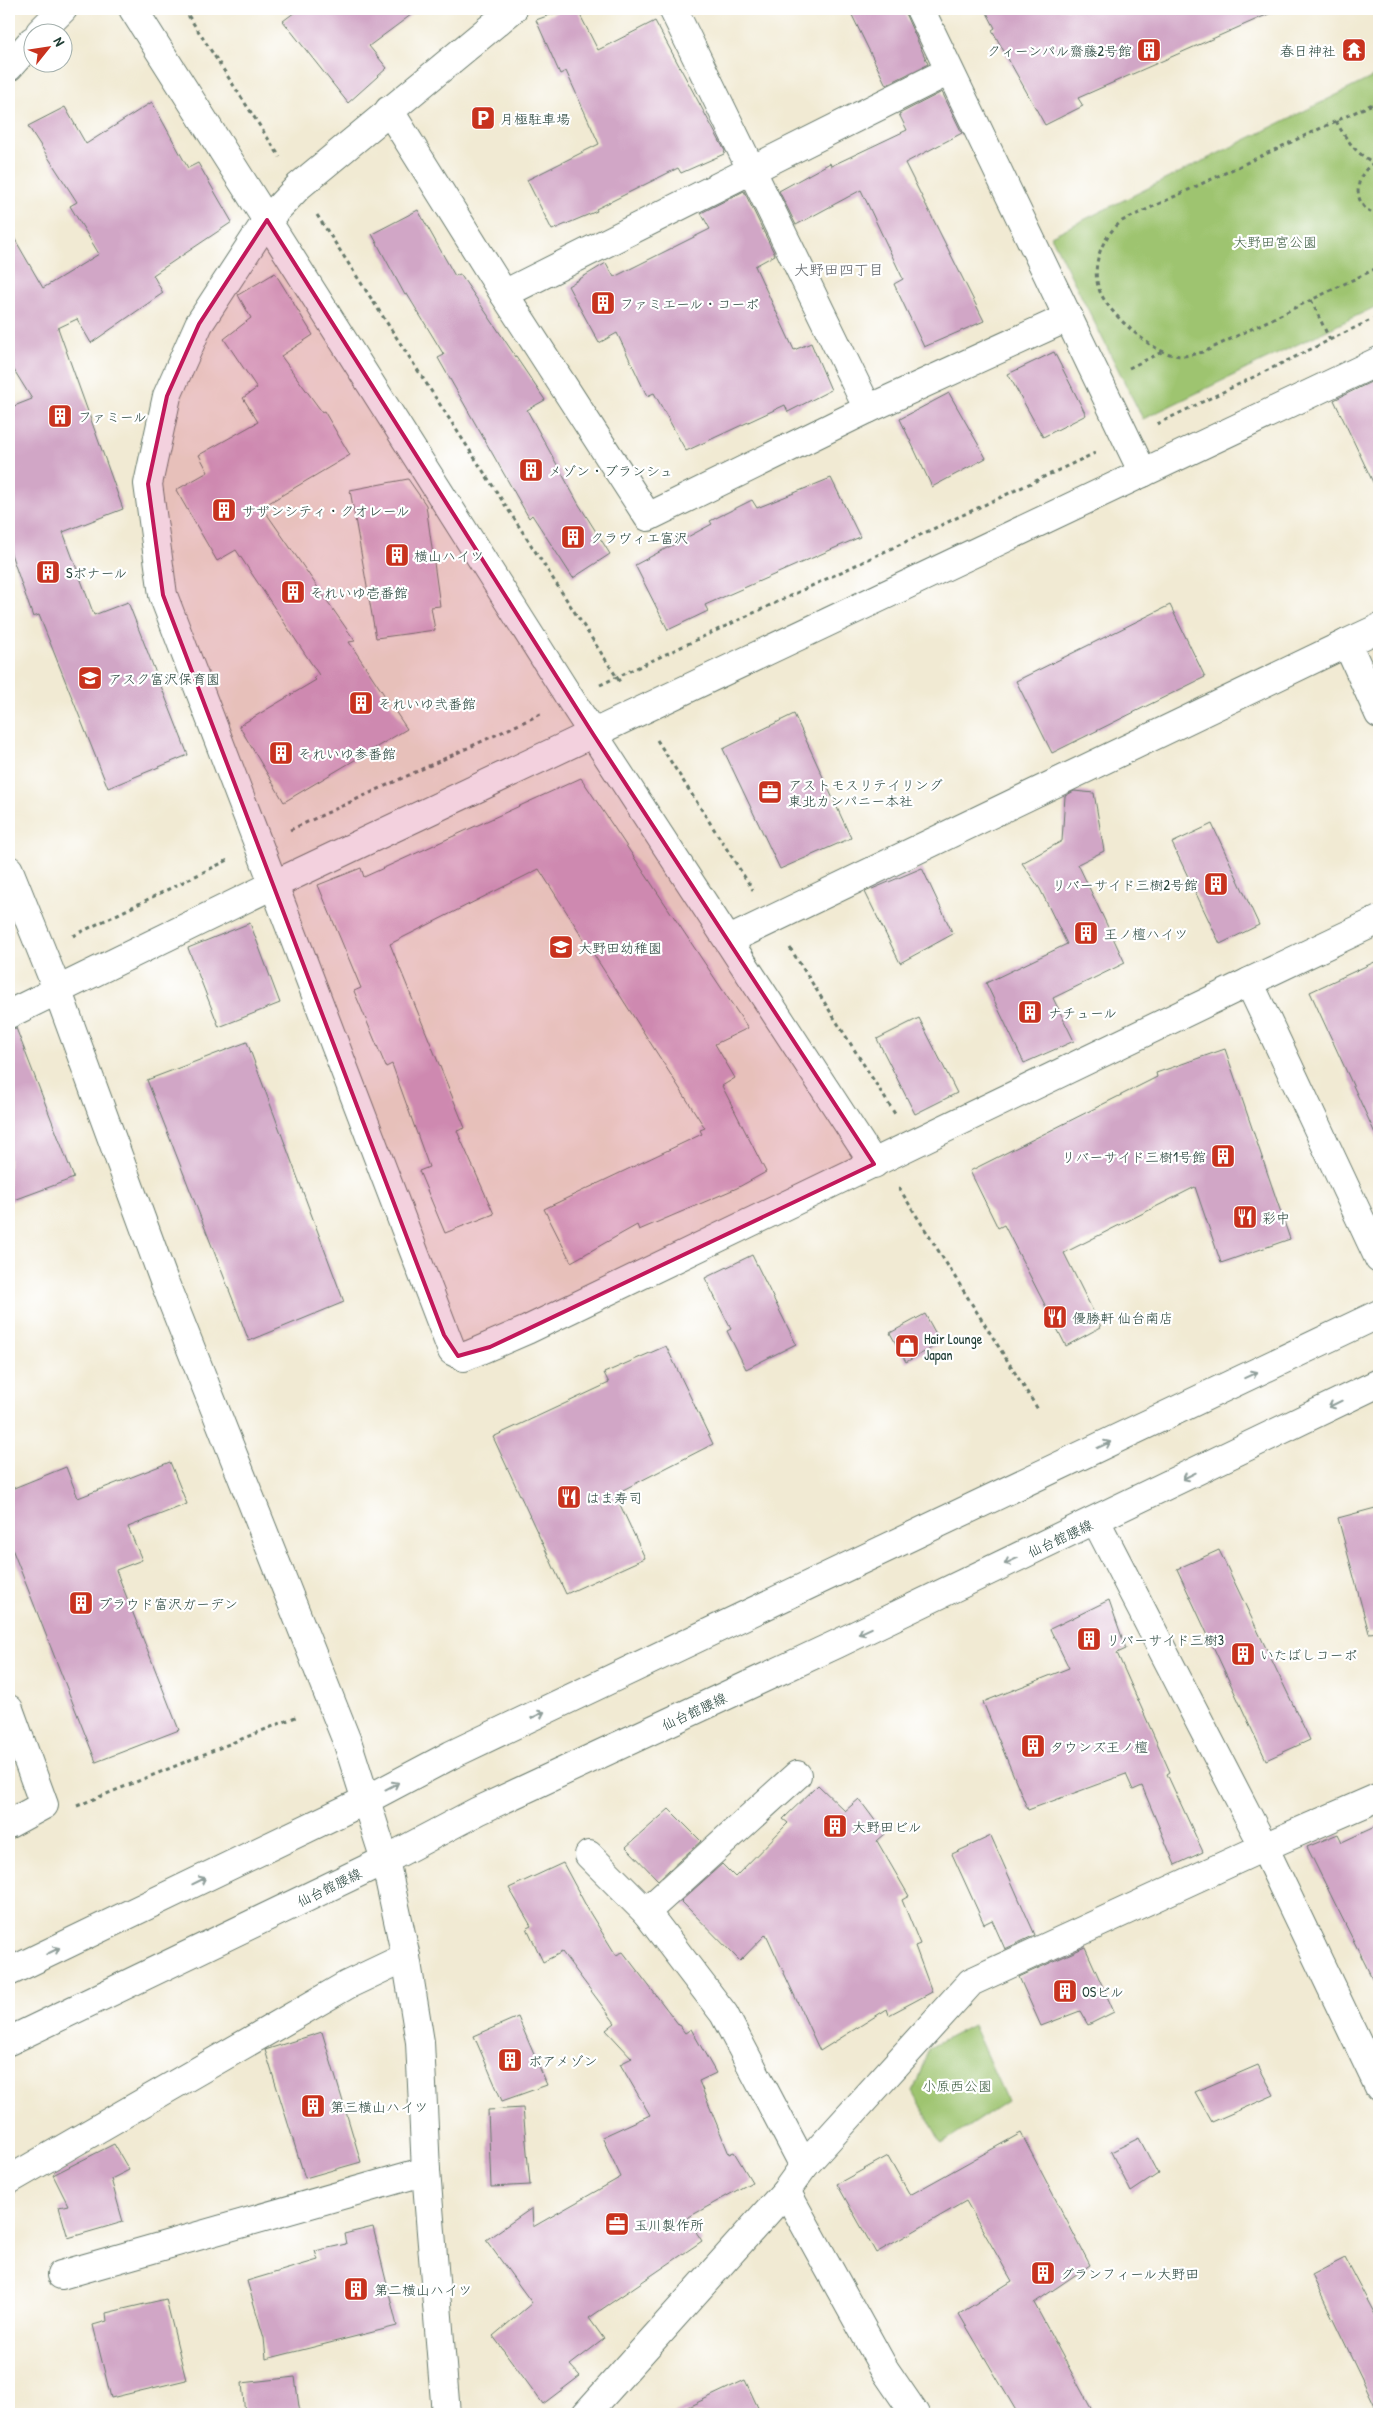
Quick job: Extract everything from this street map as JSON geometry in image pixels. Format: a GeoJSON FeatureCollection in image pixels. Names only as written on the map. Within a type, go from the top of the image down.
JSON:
{"type":"FeatureCollection","features":[{"type":"Feature","properties":{"kind":"street"},"geometry":{"type":"LineString","coordinates":[[50,22],[63,9]]}},
{"type":"Feature","properties":{"kind":"street"},"geometry":{"type":"LineString","coordinates":[[133,9],[571,700],[874,1164]]}},
{"type":"Feature","properties":{"kind":"street"},"geometry":{"type":"LineString","coordinates":[[513,9],[299,186],[267,220],[199,324],[167,396],[148,484],[162,595],[444,1335],[452,1351],[458,1356],[464,1356],[527,1330],[1379,920]]}},
{"type":"Feature","properties":{"kind":"street"},"geometry":{"type":"LineString","coordinates":[[673,9],[868,410]]}},
{"type":"Feature","properties":{"kind":"street"},"geometry":{"type":"LineString","coordinates":[[920,9],[1143,473]]}},
{"type":"Feature","properties":{"kind":"street"},"geometry":{"type":"LineString","coordinates":[[9,67],[22,52]]}},
{"type":"Feature","properties":{"kind":"street"},"geometry":{"type":"LineString","coordinates":[[504,294],[753,171],[949,71]]}},
{"type":"Feature","properties":{"kind":"street"},"geometry":{"type":"LineString","coordinates":[[389,110],[504,294],[648,517],[868,410],[1069,317]]}},
{"type":"Feature","properties":{"kind":"street"},"geometry":{"type":"LineString","coordinates":[[9,1014],[274,885],[1379,361]]}},
{"type":"Feature","properties":{"kind":"street"},"geometry":{"type":"LineString","coordinates":[[729,940],[1379,628]]}},
{"type":"Feature","properties":{"kind":"street"},"geometry":{"type":"LineString","coordinates":[[1347,643],[1379,714]]}},
{"type":"Feature","properties":{"kind":"street"},"geometry":{"type":"LineString","coordinates":[[9,870],[57,989],[160,1272],[348,1744],[385,1860],[406,1957],[420,2042],[426,2172],[446,2414]]}},
{"type":"Feature","properties":{"kind":"street"},"geometry":{"type":"LineString","coordinates":[[1249,982],[1379,1259]]}},
{"type":"Feature","properties":{"kind":"street"},"geometry":{"type":"LineString","coordinates":[[9,1972],[366,1800],[451,1756],[1379,1314]]}},
{"type":"Feature","properties":{"kind":"street","name":"仙台館腰線"},"geometry":{"type":"LineString","coordinates":[[9,2041],[385,1860],[478,1811],[1096,1522],[1379,1383]]}},
{"type":"Feature","properties":{"kind":"street"},"geometry":{"type":"LineString","coordinates":[[1096,1522],[1264,1847],[1379,2087]]}},
{"type":"Feature","properties":{"kind":"street"},"geometry":{"type":"LineString","coordinates":[[9,1710],[44,1805],[9,1824]]}},
{"type":"Feature","properties":{"kind":"street"},"geometry":{"type":"LineString","coordinates":[[646,1912],[797,1775]]}},
{"type":"Feature","properties":{"kind":"street"},"geometry":{"type":"LineString","coordinates":[[586,2414],[786,2191],[804,2166],[971,1982],[1264,1847],[1379,1797]]}},
{"type":"Feature","properties":{"kind":"street"},"geometry":{"type":"LineString","coordinates":[[589,1855],[646,1912],[724,2014],[804,2166]]}},
{"type":"Feature","properties":{"kind":"street"},"geometry":{"type":"LineString","coordinates":[[9,2180],[347,1985],[406,1957]]}},
{"type":"Feature","properties":{"kind":"street"},"geometry":{"type":"LineString","coordinates":[[61,2275],[426,2172]]}},
{"type":"Feature","properties":{"kind":"street"},"geometry":{"type":"LineString","coordinates":[[786,2191],[886,2370],[915,2414]]}},
{"type":"Feature","properties":{"kind":"path"},"geometry":{"type":"LineString","coordinates":[[1379,100],[1122,221],[1111,229],[1099,251],[1096,271],[1101,293],[1127,326],[1149,346],[1181,356],[1204,352],[1379,267]]}},
{"type":"Feature","properties":{"kind":"path"},"geometry":{"type":"LineString","coordinates":[[1336,121],[1352,146],[1362,157],[1379,165]]}},
{"type":"Feature","properties":{"kind":"path"},"geometry":{"type":"LineString","coordinates":[[1374,163],[1366,168],[1361,175],[1358,193],[1361,202],[1367,209],[1379,215]]}},
{"type":"Feature","properties":{"kind":"path"},"geometry":{"type":"LineString","coordinates":[[1311,300],[1330,340]]}},
{"type":"Feature","properties":{"kind":"path"},"geometry":{"type":"LineString","coordinates":[[73,936],[258,845],[1126,439],[1379,316]]}},
{"type":"Feature","properties":{"kind":"path"},"geometry":{"type":"LineString","coordinates":[[1128,369],[1165,351]]}},
{"type":"Feature","properties":{"kind":"path"},"geometry":{"type":"LineString","coordinates":[[44,1805],[75,1806],[298,1716]]}},
{"type":"Feature","properties":{"kind":"highlighted area"},"geometry":{"type":"Polygon","coordinates":[[[267,220],[593,734],[874,1164],[490,1347],[458,1356],[444,1335],[163,595],[148,484],[167,396],[199,324],[267,220]]]}},
{"type":"Feature","properties":{"kind":"green space","name":"大野田宮公園"},"geometry":{"type":"Polygon","coordinates":[[[1379,74],[1379,305],[1143,419],[1051,236],[1379,74]]]}},
{"type":"Feature","properties":{"kind":"green space","name":"小原西公園"},"geometry":{"type":"Polygon","coordinates":[[[973,2025],[1007,2101],[942,2144],[913,2092],[929,2048],[973,2025]]]}},
{"type":"Feature","properties":{"kind":"building"},"geometry":{"type":"Polygon","coordinates":[[[299,9],[419,9],[369,46],[387,68],[348,103],[283,21],[299,9]]]}},
{"type":"Feature","properties":{"kind":"building"},"geometry":{"type":"Polygon","coordinates":[[[566,9],[577,9],[598,50],[655,21],[725,151],[724,154],[681,173],[678,168],[596,209],[597,211],[552,230],[527,180],[599,144],[566,71],[560,74],[536,20],[566,9]]]}},
{"type":"Feature","properties":{"kind":"building"},"geometry":{"type":"Polygon","coordinates":[[[849,9],[903,9],[928,64],[886,85],[849,9]]]}},
{"type":"Feature","properties":{"kind":"building"},"geometry":{"type":"Polygon","coordinates":[[[985,9],[1280,9],[1078,98],[1083,106],[1045,125],[992,30],[995,28],[985,9]]]}},
{"type":"Feature","properties":{"kind":"building"},"geometry":{"type":"Polygon","coordinates":[[[942,92],[962,133],[905,163],[984,321],[924,347],[894,284],[903,279],[861,190],[796,225],[779,191],[830,163],[831,166],[907,130],[899,114],[942,92]]]}},
{"type":"Feature","properties":{"kind":"building"},"geometry":{"type":"Polygon","coordinates":[[[152,102],[188,168],[198,163],[232,222],[153,275],[163,293],[91,343],[77,319],[58,328],[123,509],[63,532],[94,615],[128,602],[188,755],[108,788],[39,615],[33,617],[9,548],[9,408],[32,399],[9,362],[9,229],[43,288],[99,254],[70,206],[77,202],[28,126],[65,107],[86,144],[152,102]]]}},
{"type":"Feature","properties":{"kind":"building"},"geometry":{"type":"Polygon","coordinates":[[[744,191],[775,255],[755,266],[794,350],[811,343],[831,390],[788,412],[785,405],[686,451],[654,393],[647,396],[617,333],[599,343],[568,286],[606,263],[614,277],[710,229],[701,213],[744,191]]]}},
{"type":"Feature","properties":{"kind":"building"},"geometry":{"type":"Polygon","coordinates":[[[418,210],[455,276],[460,274],[545,400],[527,410],[578,503],[610,554],[573,578],[532,515],[529,518],[438,358],[444,355],[407,294],[405,295],[372,234],[418,210]]]}},
{"type":"Feature","properties":{"kind":"building"},"geometry":{"type":"Polygon","coordinates":[[[275,273],[313,335],[281,356],[322,412],[324,411],[350,455],[262,507],[355,641],[349,642],[407,729],[284,802],[239,726],[316,680],[314,678],[319,675],[236,550],[217,561],[176,490],[208,472],[199,455],[258,422],[243,398],[257,388],[224,339],[251,318],[238,295],[275,273]]]}},
{"type":"Feature","properties":{"kind":"building"},"geometry":{"type":"Polygon","coordinates":[[[1054,352],[1086,415],[1043,437],[1008,374],[1054,352]]]}},
{"type":"Feature","properties":{"kind":"building"},"geometry":{"type":"Polygon","coordinates":[[[1379,378],[1379,495],[1334,400],[1379,378]]]}},
{"type":"Feature","properties":{"kind":"building"},"geometry":{"type":"Polygon","coordinates":[[[949,393],[986,458],[932,487],[900,419],[949,393]]]}},
{"type":"Feature","properties":{"kind":"building"},"geometry":{"type":"Polygon","coordinates":[[[831,478],[860,537],[705,605],[708,611],[668,630],[635,565],[712,524],[710,521],[752,500],[757,508],[831,478]]]}},
{"type":"Feature","properties":{"kind":"building","name":"横山ハイツ"},"geometry":{"type":"Polygon","coordinates":[[[408,479],[426,505],[440,606],[431,607],[435,630],[376,638],[350,490],[408,479]]]}},
{"type":"Feature","properties":{"kind":"building"},"geometry":{"type":"Polygon","coordinates":[[[1170,605],[1205,677],[1052,753],[1016,681],[1170,605]]]}},
{"type":"Feature","properties":{"kind":"building"},"geometry":{"type":"Polygon","coordinates":[[[794,714],[851,838],[780,869],[723,749],[794,714]]]}},
{"type":"Feature","properties":{"kind":"building"},"geometry":{"type":"Polygon","coordinates":[[[581,778],[748,1028],[715,1044],[735,1078],[722,1086],[766,1172],[737,1188],[639,1230],[637,1225],[571,1262],[544,1209],[702,1134],[700,1130],[705,1128],[539,869],[390,944],[465,1128],[457,1131],[494,1214],[445,1233],[419,1171],[429,1167],[392,1064],[386,1067],[354,991],[361,988],[318,885],[361,868],[364,877],[581,778]]]}},
{"type":"Feature","properties":{"kind":"building"},"geometry":{"type":"Polygon","coordinates":[[[1074,791],[1094,793],[1104,851],[1078,864],[1125,963],[1053,998],[1074,1041],[1024,1063],[986,983],[1067,944],[1040,889],[1022,863],[1062,841],[1065,796],[1074,791]]]}},
{"type":"Feature","properties":{"kind":"building","name":"リバーサイド三樹2号館"},"geometry":{"type":"Polygon","coordinates":[[[1212,824],[1259,925],[1220,944],[1172,843],[1212,824]]]}},
{"type":"Feature","properties":{"kind":"building"},"geometry":{"type":"Polygon","coordinates":[[[922,868],[953,934],[900,963],[865,892],[922,868]]]}},
{"type":"Feature","properties":{"kind":"building"},"geometry":{"type":"Polygon","coordinates":[[[250,923],[280,1003],[219,1027],[188,948],[250,923]]]}},
{"type":"Feature","properties":{"kind":"building"},"geometry":{"type":"Polygon","coordinates":[[[1379,960],[1379,1142],[1310,992],[1379,960]]]}},
{"type":"Feature","properties":{"kind":"building"},"geometry":{"type":"Polygon","coordinates":[[[919,1018],[957,1093],[915,1114],[877,1039],[919,1018]]]}},
{"type":"Feature","properties":{"kind":"building"},"geometry":{"type":"Polygon","coordinates":[[[16,1028],[74,1178],[9,1202],[9,1029],[16,1028]]]}},
{"type":"Feature","properties":{"kind":"building"},"geometry":{"type":"Polygon","coordinates":[[[247,1042],[344,1302],[249,1341],[147,1080],[247,1042]]]}},
{"type":"Feature","properties":{"kind":"building"},"geometry":{"type":"Polygon","coordinates":[[[1225,1049],[1290,1239],[1221,1263],[1195,1187],[1064,1253],[1101,1327],[1066,1346],[1004,1225],[998,1228],[970,1171],[1157,1077],[1156,1073],[1225,1049]]]}},
{"type":"Feature","properties":{"kind":"building"},"geometry":{"type":"Polygon","coordinates":[[[752,1255],[796,1344],[746,1369],[727,1331],[731,1329],[705,1278],[752,1255]]]}},
{"type":"Feature","properties":{"kind":"building"},"geometry":{"type":"Polygon","coordinates":[[[925,1314],[941,1343],[906,1362],[890,1333],[925,1314]]]}},
{"type":"Feature","properties":{"kind":"building"},"geometry":{"type":"Polygon","coordinates":[[[666,1346],[713,1444],[615,1494],[645,1558],[566,1594],[493,1437],[609,1383],[604,1373],[666,1346]]]}},
{"type":"Feature","properties":{"kind":"building","name":"プラウド富沢ガーデン"},"geometry":{"type":"Polygon","coordinates":[[[170,1462],[187,1504],[128,1527],[142,1560],[116,1570],[179,1730],[96,1762],[9,1541],[9,1490],[66,1467],[78,1498],[170,1462]]]}},
{"type":"Feature","properties":{"kind":"building"},"geometry":{"type":"Polygon","coordinates":[[[1379,1507],[1379,1632],[1369,1633],[1338,1518],[1379,1507]]]}},
{"type":"Feature","properties":{"kind":"building","name":"いたばしコーポ"},"geometry":{"type":"Polygon","coordinates":[[[1219,1550],[1310,1740],[1266,1760],[1177,1569],[1219,1550]]]}},
{"type":"Feature","properties":{"kind":"building"},"geometry":{"type":"Polygon","coordinates":[[[1109,1600],[1126,1649],[1117,1653],[1170,1772],[1167,1774],[1203,1852],[1175,1865],[1142,1786],[1133,1790],[1126,1774],[1028,1810],[983,1702],[1069,1668],[1050,1629],[1109,1600]]]}},
{"type":"Feature","properties":{"kind":"building"},"geometry":{"type":"Polygon","coordinates":[[[818,1785],[845,1811],[859,1799],[885,1834],[877,1841],[909,1896],[902,1900],[920,1944],[915,1946],[932,1992],[889,2015],[887,2009],[820,2051],[766,1934],[740,1961],[681,1901],[722,1864],[735,1877],[788,1823],[783,1819],[818,1785]]]}},
{"type":"Feature","properties":{"kind":"building"},"geometry":{"type":"Polygon","coordinates":[[[669,1809],[701,1841],[658,1880],[626,1847],[669,1809]]]}},
{"type":"Feature","properties":{"kind":"building"},"geometry":{"type":"Polygon","coordinates":[[[1379,1825],[1379,1992],[1307,1847],[1338,1834],[1342,1842],[1379,1825]]]}},
{"type":"Feature","properties":{"kind":"building"},"geometry":{"type":"Polygon","coordinates":[[[991,1836],[1035,1935],[1005,1949],[992,1920],[984,1924],[952,1854],[991,1836]]]}},
{"type":"Feature","properties":{"kind":"building"},"geometry":{"type":"Polygon","coordinates":[[[563,1863],[590,1913],[616,1955],[623,1952],[685,2033],[691,2029],[716,2073],[699,2081],[729,2154],[734,2152],[752,2182],[687,2218],[702,2241],[589,2318],[604,2339],[570,2365],[580,2376],[543,2404],[493,2336],[532,2303],[486,2240],[532,2208],[533,2227],[621,2177],[602,2137],[650,2115],[620,2064],[632,2058],[606,2030],[615,2023],[562,1952],[543,1962],[527,1928],[531,1926],[509,1888],[563,1863]]]}},
{"type":"Feature","properties":{"kind":"building","name":"OSビル"},"geometry":{"type":"Polygon","coordinates":[[[1085,1947],[1114,2012],[1088,2025],[1080,2011],[1041,2026],[1019,1977],[1085,1947]]]}},
{"type":"Feature","properties":{"kind":"building","name":"ボアメゾン"},"geometry":{"type":"Polygon","coordinates":[[[518,2017],[547,2085],[502,2101],[474,2036],[518,2017]]]}},
{"type":"Feature","properties":{"kind":"building","name":"第三横山ハイツ"},"geometry":{"type":"Polygon","coordinates":[[[322,2032],[361,2162],[305,2178],[265,2050],[322,2032]]]}},
{"type":"Feature","properties":{"kind":"building"},"geometry":{"type":"Polygon","coordinates":[[[1258,2065],[1274,2095],[1212,2122],[1195,2092],[1258,2065]]]}},
{"type":"Feature","properties":{"kind":"building"},"geometry":{"type":"Polygon","coordinates":[[[523,2108],[530,2185],[491,2187],[488,2110],[523,2108]]]}},
{"type":"Feature","properties":{"kind":"building","name":"グランフィール大野田"},"geometry":{"type":"Polygon","coordinates":[[[1021,2133],[1090,2265],[1034,2303],[1094,2414],[1018,2414],[959,2314],[1012,2281],[966,2201],[876,2253],[837,2184],[888,2156],[910,2195],[1021,2133]]]}},
{"type":"Feature","properties":{"kind":"building"},"geometry":{"type":"Polygon","coordinates":[[[1139,2138],[1158,2174],[1131,2192],[1111,2152],[1139,2138]]]}},
{"type":"Feature","properties":{"kind":"building"},"geometry":{"type":"Polygon","coordinates":[[[114,2144],[129,2170],[111,2179],[123,2222],[68,2238],[59,2207],[68,2205],[53,2175],[114,2144]]]}},
{"type":"Feature","properties":{"kind":"building"},"geometry":{"type":"Polygon","coordinates":[[[373,2227],[397,2326],[266,2359],[264,2338],[247,2281],[318,2260],[315,2251],[346,2244],[344,2234],[373,2227]]]}},
{"type":"Feature","properties":{"kind":"building"},"geometry":{"type":"Polygon","coordinates":[[[1345,2258],[1379,2322],[1379,2414],[1312,2275],[1345,2258]]]}},
{"type":"Feature","properties":{"kind":"building"},"geometry":{"type":"Polygon","coordinates":[[[166,2299],[186,2380],[111,2398],[93,2325],[107,2321],[106,2313],[166,2299]]]}},
{"type":"Feature","properties":{"kind":"building"},"geometry":{"type":"Polygon","coordinates":[[[295,2377],[300,2414],[245,2414],[242,2383],[295,2377]]]}},
{"type":"Feature","properties":{"kind":"building"},"geometry":{"type":"Polygon","coordinates":[[[745,2380],[761,2414],[673,2414],[745,2380]]]}},
{"type":"Feature","properties":{"kind":"place","name":"クィーンパル齋藤2号館"},"geometry":{"type":"Point","coordinates":[1149,50]}},
{"type":"Feature","properties":{"kind":"place","name":"春日神社"},"geometry":{"type":"Point","coordinates":[1354,50]}},
{"type":"Feature","properties":{"kind":"place","name":"月極駐車場"},"geometry":{"type":"Point","coordinates":[483,118]}},
{"type":"Feature","properties":{"kind":"place","name":"ファミエール・コーポ"},"geometry":{"type":"Point","coordinates":[603,303]}},
{"type":"Feature","properties":{"kind":"place","name":"ファミール"},"geometry":{"type":"Point","coordinates":[60,416]}},
{"type":"Feature","properties":{"kind":"place","name":"メゾン・ブランシュ"},"geometry":{"type":"Point","coordinates":[531,470]}},
{"type":"Feature","properties":{"kind":"place","name":"サザンシティ・クオレール"},"geometry":{"type":"Point","coordinates":[224,510]}},
{"type":"Feature","properties":{"kind":"place","name":"クラヴィエ富沢"},"geometry":{"type":"Point","coordinates":[573,537]}},
{"type":"Feature","properties":{"kind":"place","name":"横山ハイツ"},"geometry":{"type":"Point","coordinates":[397,555]}},
{"type":"Feature","properties":{"kind":"place","name":"Sボナール"},"geometry":{"type":"Point","coordinates":[48,572]}},
{"type":"Feature","properties":{"kind":"place","name":"それいゆ壱番館"},"geometry":{"type":"Point","coordinates":[293,592]}},
{"type":"Feature","properties":{"kind":"place","name":"アスク富沢保育園"},"geometry":{"type":"Point","coordinates":[90,678]}},
{"type":"Feature","properties":{"kind":"place","name":"それいゆ弐番館"},"geometry":{"type":"Point","coordinates":[361,703]}},
{"type":"Feature","properties":{"kind":"place","name":"それいゆ参番館"},"geometry":{"type":"Point","coordinates":[281,753]}},
{"type":"Feature","properties":{"kind":"place","name":"アストモスリテイリング 東北カンパニー本社"},"geometry":{"type":"Point","coordinates":[770,792]}},
{"type":"Feature","properties":{"kind":"place","name":"リバーサイド三樹2号館"},"geometry":{"type":"Point","coordinates":[1216,884]}},
{"type":"Feature","properties":{"kind":"place","name":"王ノ檀ハイツ"},"geometry":{"type":"Point","coordinates":[1086,933]}},
{"type":"Feature","properties":{"kind":"place","name":"大野田幼稚園"},"geometry":{"type":"Point","coordinates":[561,947]}},
{"type":"Feature","properties":{"kind":"place","name":"ナチュール"},"geometry":{"type":"Point","coordinates":[1030,1012]}},
{"type":"Feature","properties":{"kind":"place","name":"リバーサイド三樹1号館"},"geometry":{"type":"Point","coordinates":[1223,1156]}},
{"type":"Feature","properties":{"kind":"place","name":"彩中"},"geometry":{"type":"Point","coordinates":[1245,1217]}},
{"type":"Feature","properties":{"kind":"place","name":"優勝軒 仙台南店"},"geometry":{"type":"Point","coordinates":[1055,1317]}},
{"type":"Feature","properties":{"kind":"place","name":"Hair Lounge Japan"},"geometry":{"type":"Point","coordinates":[907,1346]}},
{"type":"Feature","properties":{"kind":"place","name":"はま寿司"},"geometry":{"type":"Point","coordinates":[569,1497]}},
{"type":"Feature","properties":{"kind":"place","name":"プラウド富沢ガーデン"},"geometry":{"type":"Point","coordinates":[81,1603]}},
{"type":"Feature","properties":{"kind":"place","name":"リバーサイド三樹3"},"geometry":{"type":"Point","coordinates":[1089,1639]}},
{"type":"Feature","properties":{"kind":"place","name":"いたばしコーポ"},"geometry":{"type":"Point","coordinates":[1243,1654]}},
{"type":"Feature","properties":{"kind":"place","name":"タウンズ王ノ檀"},"geometry":{"type":"Point","coordinates":[1033,1746]}},
{"type":"Feature","properties":{"kind":"place","name":"大野田ビル"},"geometry":{"type":"Point","coordinates":[835,1826]}},
{"type":"Feature","properties":{"kind":"place","name":"OSビル"},"geometry":{"type":"Point","coordinates":[1065,1991]}},
{"type":"Feature","properties":{"kind":"place","name":"ボアメゾン"},"geometry":{"type":"Point","coordinates":[510,2060]}},
{"type":"Feature","properties":{"kind":"place","name":"第三横山ハイツ"},"geometry":{"type":"Point","coordinates":[313,2106]}},
{"type":"Feature","properties":{"kind":"place","name":"玉川製作所"},"geometry":{"type":"Point","coordinates":[617,2224]}},
{"type":"Feature","properties":{"kind":"place","name":"グランフィール大野田"},"geometry":{"type":"Point","coordinates":[1043,2273]}},
{"type":"Feature","properties":{"kind":"place","name":"第二横山ハイツ"},"geometry":{"type":"Point","coordinates":[356,2289]}},
{"type":"Feature","properties":{"kind":"district","name":"大野田四丁目"},"geometry":{"type":"Point","coordinates":[839,269]}}]}
